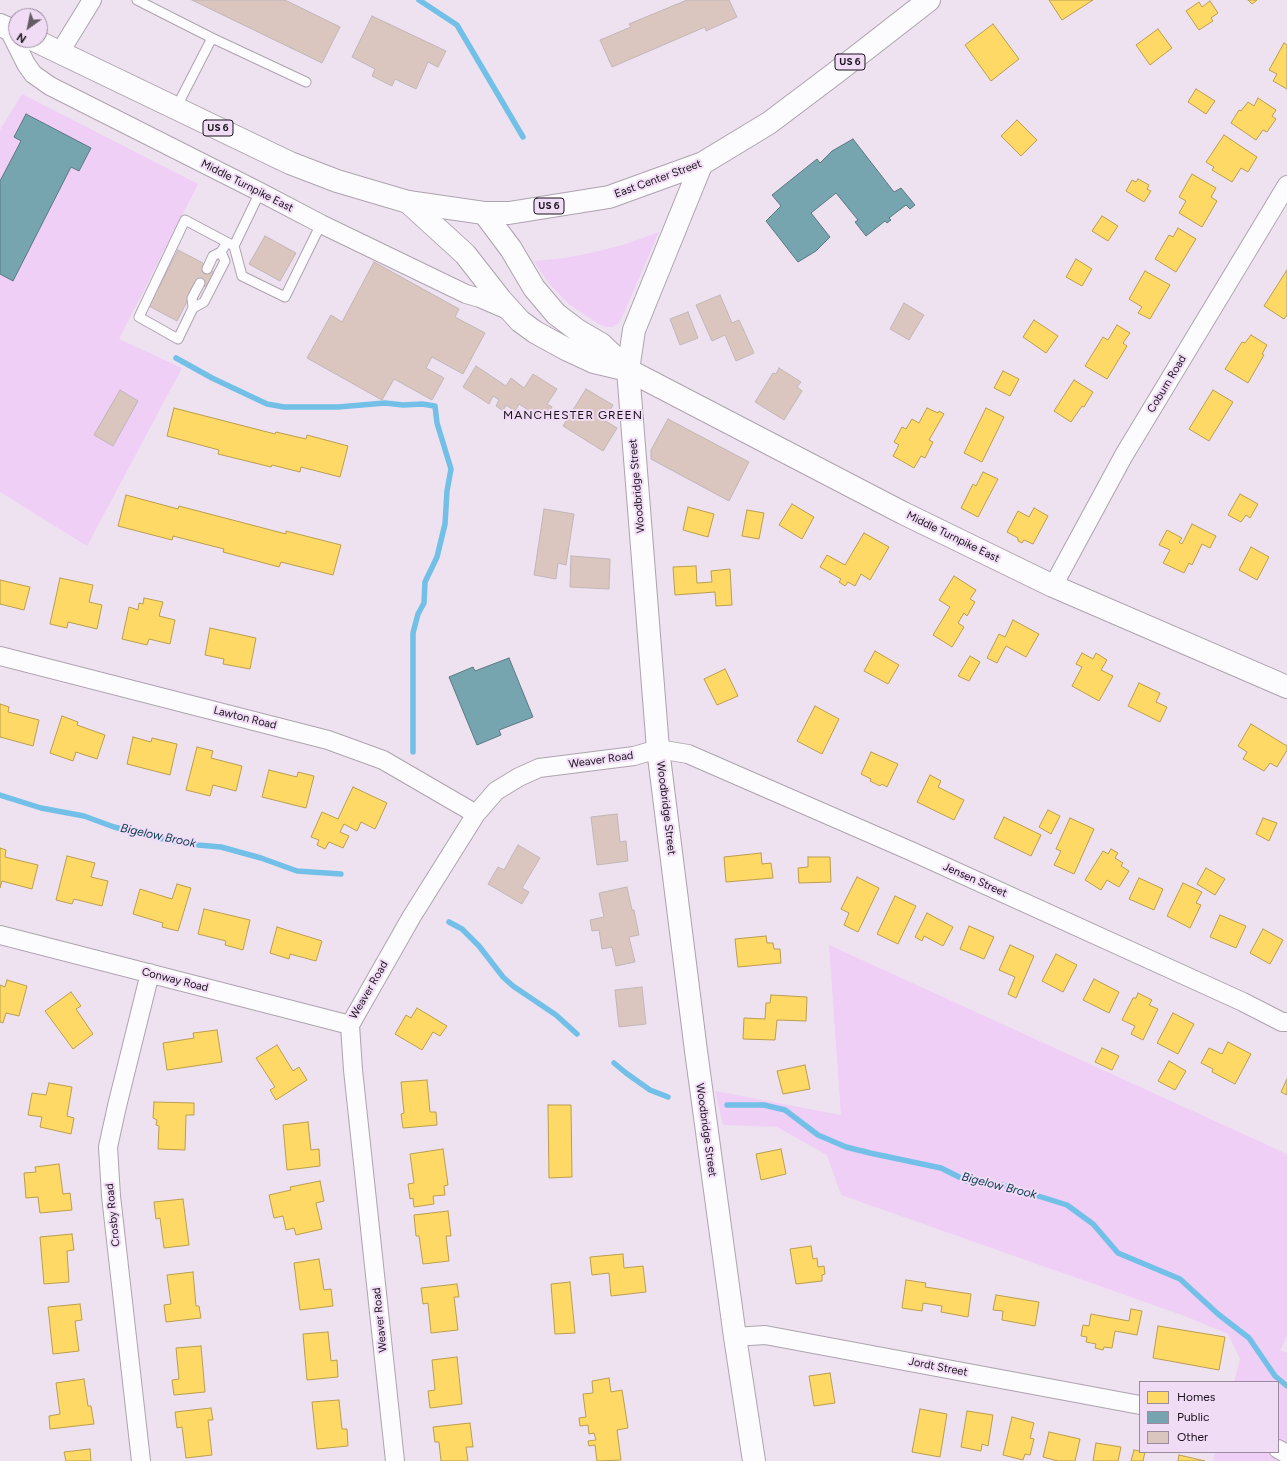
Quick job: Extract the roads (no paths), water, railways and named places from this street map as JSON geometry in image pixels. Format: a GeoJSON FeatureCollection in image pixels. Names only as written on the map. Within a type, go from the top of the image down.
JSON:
{"type":"FeatureCollection","features":[{"type":"Feature","properties":{"kind":"main road","name":"East Center Street"},"geometry":{"type":"LineString","coordinates":[[408,202],[484,213],[509,213],[609,197],[700,165],[769,123],[840,70],[929,0]]}},
{"type":"Feature","properties":{"kind":"main road","name":"Middle Turnpike East"},"geometry":{"type":"LineString","coordinates":[[48,46],[290,163],[337,181],[408,202],[465,254],[520,321],[535,332],[566,349],[594,362],[628,370],[903,513],[1053,586],[1287,687]]}},
{"type":"Feature","properties":{"kind":"main road","name":"Woodbridge Street"},"geometry":{"type":"LineString","coordinates":[[700,165],[634,330],[628,370],[658,748],[697,1058],[735,1337],[754,1461]]}},
{"type":"Feature","properties":{"kind":"main road","name":"Middle Turnpike East"},"geometry":{"type":"LineString","coordinates":[[484,213],[508,244],[534,288],[556,314],[577,330],[601,344],[628,370]]}},
{"type":"Feature","properties":{"kind":"street"},"geometry":{"type":"LineString","coordinates":[[60,52],[92,0]]}},
{"type":"Feature","properties":{"kind":"street","name":"Middle Turnpike East"},"geometry":{"type":"LineString","coordinates":[[18,48],[33,74],[50,86],[322,224],[466,294],[480,298],[512,312]]}},
{"type":"Feature","properties":{"kind":"street","name":"Coburn Road"},"geometry":{"type":"LineString","coordinates":[[1053,586],[1124,455],[1287,185]]}},
{"type":"Feature","properties":{"kind":"street","name":"Lawton Road"},"geometry":{"type":"LineString","coordinates":[[0,656],[328,740],[383,760],[476,814]]}},
{"type":"Feature","properties":{"kind":"street","name":"Weaver Road"},"geometry":{"type":"LineString","coordinates":[[395,1461],[354,1078],[350,1025],[412,916],[476,814],[496,791],[518,777],[539,768],[634,756],[658,748]]}},
{"type":"Feature","properties":{"kind":"street","name":"Jensen Street"},"geometry":{"type":"LineString","coordinates":[[658,748],[688,754],[695,757],[913,852],[1244,1002],[1282,1022],[1287,1022]]}},
{"type":"Feature","properties":{"kind":"street","name":"Conway Road"},"geometry":{"type":"LineString","coordinates":[[0,935],[350,1025]]}},
{"type":"Feature","properties":{"kind":"street","name":"Crosby Road"},"geometry":{"type":"LineString","coordinates":[[141,1461],[111,1204],[108,1147],[150,973]]}},
{"type":"Feature","properties":{"kind":"street","name":"Jordt Street"},"geometry":{"type":"LineString","coordinates":[[735,1337],[765,1335],[1139,1405]]}},
{"type":"Feature","properties":{"kind":"lane"},"geometry":{"type":"LineString","coordinates":[[137,0],[212,38],[306,82]]}},
{"type":"Feature","properties":{"kind":"lane"},"geometry":{"type":"LineString","coordinates":[[176,108],[212,38]]}},
{"type":"Feature","properties":{"kind":"lane"},"geometry":{"type":"LineString","coordinates":[[207,269],[213,256],[222,252],[230,244],[260,192]]}},
{"type":"Feature","properties":{"kind":"lane"},"geometry":{"type":"LineString","coordinates":[[200,283],[192,298],[193,308],[178,338],[139,317],[185,220],[230,244],[242,276],[285,297],[322,224]]}},
{"type":"Feature","properties":{"kind":"lane"},"geometry":{"type":"LineString","coordinates":[[193,308],[204,302],[224,261],[222,252]]}},
{"type":"Feature","properties":{"kind":"waterway"},"geometry":{"type":"LineString","coordinates":[[419,0],[457,25],[523,137]]}},
{"type":"Feature","properties":{"kind":"waterway"},"geometry":{"type":"LineString","coordinates":[[176,358],[212,378],[267,404],[284,407],[338,407],[385,403],[403,405],[422,404],[435,406],[437,423],[451,469],[447,491],[445,524],[437,557],[425,582],[424,603],[418,614],[413,633],[413,752]]}},
{"type":"Feature","properties":{"kind":"waterway","name":"Bigelow Brook"},"geometry":{"type":"LineString","coordinates":[[0,795],[41,808],[84,816],[114,827],[163,839],[186,844],[221,847],[261,858],[297,871],[341,874]]}},
{"type":"Feature","properties":{"kind":"waterway","name":"Bigelow Brook"},"geometry":{"type":"LineString","coordinates":[[449,922],[462,929],[479,946],[503,977],[513,986],[556,1015],[577,1034]]}},
{"type":"Feature","properties":{"kind":"waterway","name":"Bigelow Brook"},"geometry":{"type":"LineString","coordinates":[[614,1063],[650,1090],[668,1097]]}},
{"type":"Feature","properties":{"kind":"waterway","name":"Bigelow Brook"},"geometry":{"type":"LineString","coordinates":[[727,1105],[764,1105],[785,1110],[818,1135],[846,1147],[941,1168],[967,1181],[1003,1185],[1067,1205],[1093,1224],[1118,1253],[1180,1279],[1218,1314],[1249,1338],[1275,1376],[1287,1386]]}},
{"type":"Feature","properties":{"kind":"district","name":"MANCHESTER GREEN"},"geometry":{"type":"Point","coordinates":[573,415]}}]}
